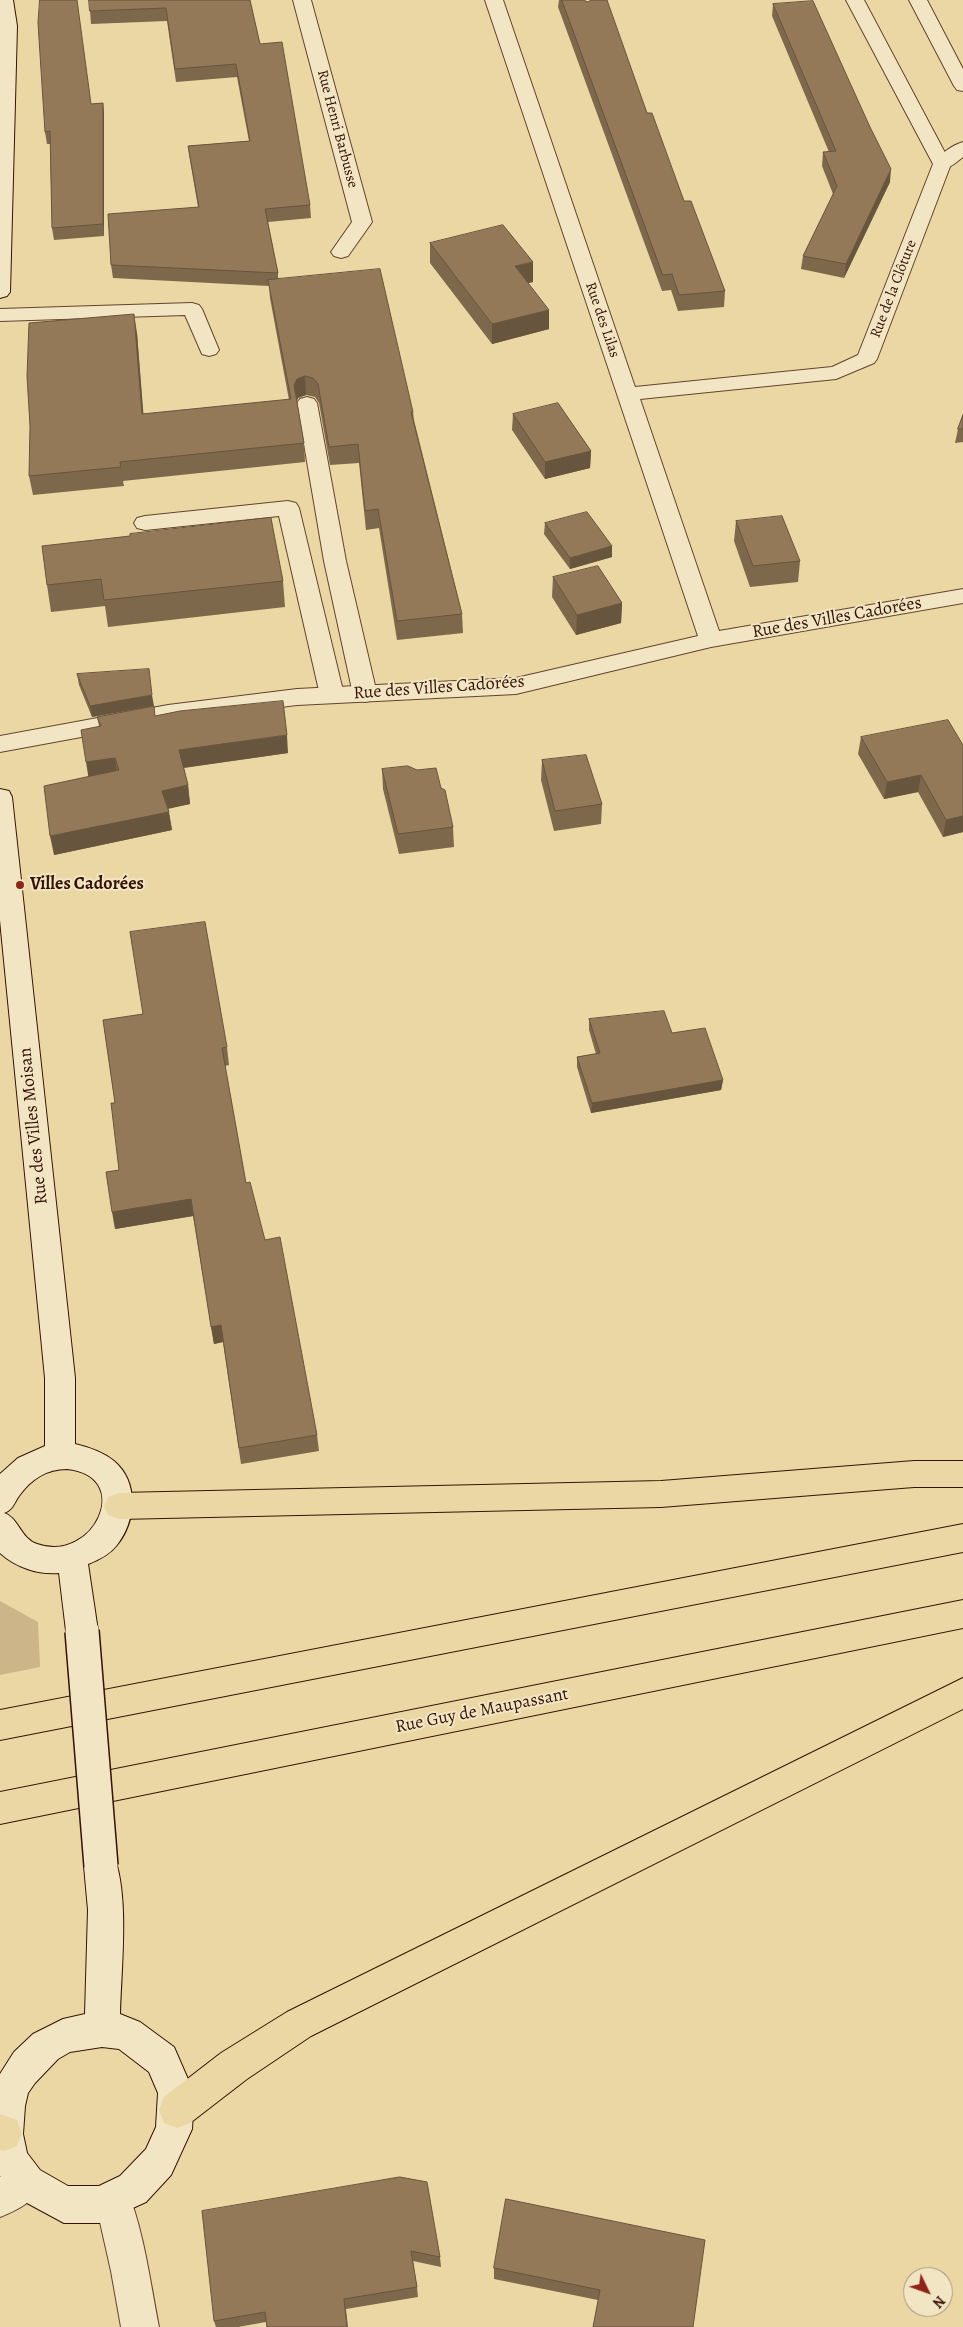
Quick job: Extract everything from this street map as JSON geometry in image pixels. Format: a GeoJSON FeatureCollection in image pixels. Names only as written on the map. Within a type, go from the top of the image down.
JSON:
{"type":"FeatureCollection","features":[{"type":"Feature","properties":{"kind":"main road"},"geometry":{"type":"LineString","coordinates":[[118,1506],[661,1494],[914,1474],[963,1474]]}},
{"type":"Feature","properties":{"kind":"main road"},"geometry":{"type":"LineString","coordinates":[[0,1725],[963,1538]]}},
{"type":"Feature","properties":{"kind":"main road","name":"Rue Guy de Maupassant"},"geometry":{"type":"LineString","coordinates":[[0,1808],[963,1614]]}},
{"type":"Feature","properties":{"kind":"main road"},"geometry":{"type":"LineString","coordinates":[[177,2110],[234,2066],[299,2024],[963,1693]]}},
{"type":"Feature","properties":{"kind":"street","name":"Rue Henri Barbusse"},"geometry":{"type":"LineString","coordinates":[[302,0],[362,222],[341,252]]}},
{"type":"Feature","properties":{"kind":"street","name":"Rue des Lilas"},"geometry":{"type":"LineString","coordinates":[[494,0],[711,640]]}},
{"type":"Feature","properties":{"kind":"street"},"geometry":{"type":"LineString","coordinates":[[855,0],[942,164],[963,148]]}},
{"type":"Feature","properties":{"kind":"street"},"geometry":{"type":"LineString","coordinates":[[918,0],[963,86]]}},
{"type":"Feature","properties":{"kind":"street"},"geometry":{"type":"LineString","coordinates":[[0,292],[4,11]]}},
{"type":"Feature","properties":{"kind":"street","name":"Rue de la Clôture"},"geometry":{"type":"LineString","coordinates":[[627,394],[836,373],[867,359],[942,164]]}},
{"type":"Feature","properties":{"kind":"street"},"geometry":{"type":"LineString","coordinates":[[0,314],[192,309],[209,350]]}},
{"type":"Feature","properties":{"kind":"street"},"geometry":{"type":"LineString","coordinates":[[307,403],[335,561],[364,694]]}},
{"type":"Feature","properties":{"kind":"street"},"geometry":{"type":"LineString","coordinates":[[145,523],[288,508],[332,695]]}},
{"type":"Feature","properties":{"kind":"street","name":"Rue des Villes Cadorées"},"geometry":{"type":"LineString","coordinates":[[0,744],[168,714],[296,697],[516,686],[711,640],[963,596]]}},
{"type":"Feature","properties":{"kind":"street","name":"Rue des Villes Moisan"},"geometry":{"type":"LineString","coordinates":[[0,797],[1,823],[60,1378],[60,1456]]}},
{"type":"Feature","properties":{"kind":"street"},"geometry":{"type":"LineString","coordinates":[[0,1500],[8,1484],[22,1470],[40,1460],[60,1456],[78,1457],[102,1469],[116,1489],[118,1506],[114,1522],[104,1537],[90,1549],[72,1558],[52,1560],[32,1558],[15,1549],[4,1535],[0,1525]]}},
{"type":"Feature","properties":{"kind":"street"},"geometry":{"type":"LineString","coordinates":[[72,1558],[82,1631],[105,1910],[102,2028]]}},
{"type":"Feature","properties":{"kind":"street"},"geometry":{"type":"LineString","coordinates":[[102,2028],[126,2033],[147,2044],[164,2062],[174,2085],[177,2110],[172,2138],[159,2164],[139,2186],[113,2200],[89,2206],[65,2205],[43,2197],[12,2190],[11,2160],[2,2133],[6,2106],[15,2081],[31,2059],[52,2042],[77,2032],[102,2028]]}},
{"type":"Feature","properties":{"kind":"street"},"geometry":{"type":"LineString","coordinates":[[113,2200],[130,2271],[140,2327]]}},
{"type":"Feature","properties":{"kind":"shaded area"},"geometry":{"type":"Polygon","coordinates":[[[0,1601],[38,1622],[40,1667],[0,1675],[0,1601]]]}},
{"type":"Feature","properties":{"kind":"building"},"geometry":{"type":"Polygon","coordinates":[[[40,0],[77,0],[91,104],[103,103],[103,224],[52,228],[50,131],[45,132],[38,23],[40,0]]]}},
{"type":"Feature","properties":{"kind":"building"},"geometry":{"type":"Polygon","coordinates":[[[89,0],[250,0],[260,44],[282,42],[310,205],[265,209],[278,273],[111,265],[108,214],[199,207],[188,146],[250,141],[236,64],[175,69],[166,8],[90,11],[89,0]]]}},
{"type":"Feature","properties":{"kind":"building"},"geometry":{"type":"Polygon","coordinates":[[[562,0],[583,0],[588,2],[591,0],[607,0],[647,113],[652,113],[684,201],[691,201],[725,291],[679,295],[672,274],[663,275],[562,0]]]}},
{"type":"Feature","properties":{"kind":"building"},"geometry":{"type":"Polygon","coordinates":[[[813,1],[891,169],[846,264],[803,256],[837,186],[823,152],[836,151],[773,4],[813,1]]]}},
{"type":"Feature","properties":{"kind":"building"},"geometry":{"type":"Polygon","coordinates":[[[503,225],[533,262],[515,266],[549,310],[492,324],[430,243],[503,225]]]}},
{"type":"Feature","properties":{"kind":"building"},"geometry":{"type":"Polygon","coordinates":[[[380,269],[413,412],[411,412],[462,614],[397,621],[378,509],[365,511],[358,444],[329,447],[318,384],[313,378],[305,376],[297,379],[294,385],[304,443],[120,462],[121,467],[29,476],[30,426],[27,376],[29,323],[134,314],[142,414],[291,399],[268,280],[380,269]]]}},
{"type":"Feature","properties":{"kind":"building"},"geometry":{"type":"Polygon","coordinates":[[[558,403],[591,451],[545,462],[513,414],[558,403]]]}},
{"type":"Feature","properties":{"kind":"building"},"geometry":{"type":"Polygon","coordinates":[[[963,415],[963,429],[958,429],[963,415]]]}},
{"type":"Feature","properties":{"kind":"building"},"geometry":{"type":"Polygon","coordinates":[[[587,512],[612,546],[570,558],[545,523],[587,512]]]}},
{"type":"Feature","properties":{"kind":"building"},"geometry":{"type":"Polygon","coordinates":[[[782,516],[800,561],[753,566],[736,521],[782,516]]]}},
{"type":"Feature","properties":{"kind":"building"},"geometry":{"type":"Polygon","coordinates":[[[271,518],[283,581],[104,600],[101,579],[47,585],[42,546],[271,518]]]}},
{"type":"Feature","properties":{"kind":"building"},"geometry":{"type":"Polygon","coordinates":[[[598,566],[622,603],[577,615],[553,577],[598,566]]]}},
{"type":"Feature","properties":{"kind":"building"},"geometry":{"type":"Polygon","coordinates":[[[149,669],[152,695],[90,706],[77,674],[149,669]]]}},
{"type":"Feature","properties":{"kind":"building"},"geometry":{"type":"Polygon","coordinates":[[[283,701],[287,735],[179,750],[188,785],[162,791],[169,812],[50,836],[44,786],[119,770],[115,758],[86,762],[81,730],[101,726],[97,717],[154,706],[155,716],[180,711],[283,701]]]}},
{"type":"Feature","properties":{"kind":"building"},"geometry":{"type":"Polygon","coordinates":[[[948,720],[963,745],[963,816],[946,820],[921,775],[887,782],[861,737],[948,720]]]}},
{"type":"Feature","properties":{"kind":"building"},"geometry":{"type":"Polygon","coordinates":[[[586,755],[602,804],[555,811],[542,760],[586,755]]]}},
{"type":"Feature","properties":{"kind":"building"},"geometry":{"type":"Polygon","coordinates":[[[408,766],[417,770],[436,768],[441,788],[445,790],[453,827],[398,834],[382,769],[408,766]]]}},
{"type":"Feature","properties":{"kind":"building"},"geometry":{"type":"Polygon","coordinates":[[[205,922],[227,1047],[222,1048],[246,1183],[250,1182],[265,1240],[280,1237],[317,1435],[239,1448],[221,1325],[211,1327],[191,1199],[112,1212],[106,1172],[119,1170],[111,1103],[115,1103],[103,1020],[143,1014],[130,932],[205,922]]]}},
{"type":"Feature","properties":{"kind":"building"},"geometry":{"type":"Polygon","coordinates":[[[664,1011],[672,1033],[705,1028],[723,1080],[592,1103],[577,1057],[600,1053],[589,1019],[664,1011]]]}},
{"type":"Feature","properties":{"kind":"building"},"geometry":{"type":"Polygon","coordinates":[[[400,2177],[427,2182],[440,2257],[411,2251],[417,2287],[344,2299],[347,2327],[267,2327],[265,2312],[214,2321],[202,2211],[400,2177]]]}},
{"type":"Feature","properties":{"kind":"building"},"geometry":{"type":"Polygon","coordinates":[[[506,2199],[705,2240],[693,2327],[593,2327],[600,2290],[494,2268],[506,2199]]]}},
{"type":"Feature","properties":{"kind":"place","name":"Villes Cadorées"},"geometry":{"type":"Point","coordinates":[20,885]}}]}
